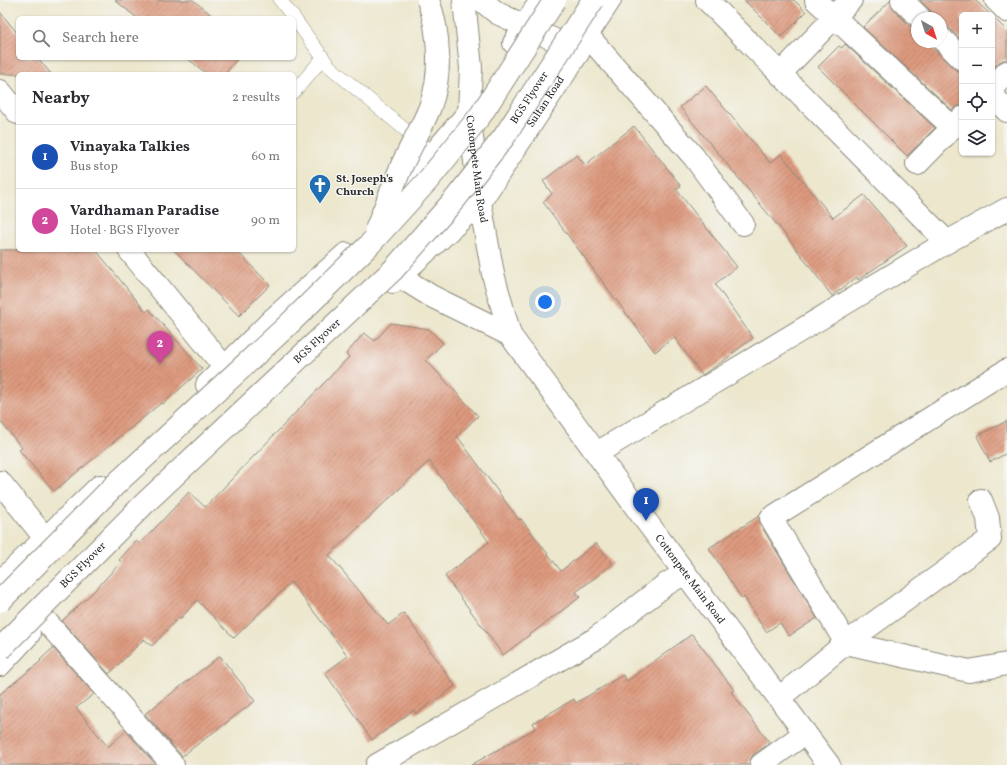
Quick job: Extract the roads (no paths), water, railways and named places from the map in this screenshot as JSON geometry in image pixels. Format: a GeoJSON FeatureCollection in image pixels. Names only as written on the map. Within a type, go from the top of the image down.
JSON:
{"type":"FeatureCollection","features":[{"type":"Feature","properties":{"kind":"main road"},"geometry":{"type":"LineString","coordinates":[[370,244],[402,166],[430,107],[436,80],[438,58],[434,15],[428,0]]}},
{"type":"Feature","properties":{"kind":"main road","name":"Cottonpete Main Road"},"geometry":{"type":"LineString","coordinates":[[464,0],[471,68],[469,113],[480,202],[494,274],[510,335],[829,765]]}},
{"type":"Feature","properties":{"kind":"main road"},"geometry":{"type":"LineString","coordinates":[[481,0],[496,13],[561,43],[583,44],[694,157],[743,224]]}},
{"type":"Feature","properties":{"kind":"main road"},"geometry":{"type":"LineString","coordinates":[[0,582],[225,368],[272,320],[351,250],[469,113],[541,0]]}},
{"type":"Feature","properties":{"kind":"main road"},"geometry":{"type":"LineString","coordinates":[[0,602],[118,482],[288,324],[370,244],[429,179],[480,116],[555,0]]}},
{"type":"Feature","properties":{"kind":"main road","name":"BGS Flyover"},"geometry":{"type":"LineString","coordinates":[[0,649],[144,504],[393,270],[456,198],[504,137],[593,0]]}},
{"type":"Feature","properties":{"kind":"main road","name":"Sultan Road"},"geometry":{"type":"LineString","coordinates":[[0,665],[148,510],[480,202],[610,0]]}},
{"type":"Feature","properties":{"kind":"main road"},"geometry":{"type":"LineString","coordinates":[[707,0],[947,242]]}},
{"type":"Feature","properties":{"kind":"main road"},"geometry":{"type":"LineString","coordinates":[[816,0],[833,18],[955,121],[917,164]]}},
{"type":"Feature","properties":{"kind":"main road"},"geometry":{"type":"LineString","coordinates":[[780,74],[851,0]]}},
{"type":"Feature","properties":{"kind":"main road"},"geometry":{"type":"LineString","coordinates":[[902,0],[914,12]]}},
{"type":"Feature","properties":{"kind":"main road"},"geometry":{"type":"LineString","coordinates":[[996,0],[1007,11]]}},
{"type":"Feature","properties":{"kind":"main road"},"geometry":{"type":"LineString","coordinates":[[947,44],[959,56]]}},
{"type":"Feature","properties":{"kind":"main road"},"geometry":{"type":"LineString","coordinates":[[995,85],[1007,72]]}},
{"type":"Feature","properties":{"kind":"main road"},"geometry":{"type":"LineString","coordinates":[[0,90],[16,110]]}},
{"type":"Feature","properties":{"kind":"main road"},"geometry":{"type":"LineString","coordinates":[[995,99],[1007,111]]}},
{"type":"Feature","properties":{"kind":"main road"},"geometry":{"type":"LineString","coordinates":[[597,453],[947,242],[1007,209]]}},
{"type":"Feature","properties":{"kind":"main road"},"geometry":{"type":"LineString","coordinates":[[131,252],[225,368]]}},
{"type":"Feature","properties":{"kind":"main road","name":"Cottonpete Main Road"},"geometry":{"type":"LineString","coordinates":[[399,276],[431,296],[510,335]]}},
{"type":"Feature","properties":{"kind":"main road"},"geometry":{"type":"LineString","coordinates":[[1007,370],[771,518],[846,643],[969,670],[1007,664]]}},
{"type":"Feature","properties":{"kind":"main road"},"geometry":{"type":"LineString","coordinates":[[0,482],[45,538]]}},
{"type":"Feature","properties":{"kind":"main road"},"geometry":{"type":"LineString","coordinates":[[779,698],[846,643],[990,538],[988,518],[981,500]]}},
{"type":"Feature","properties":{"kind":"main road"},"geometry":{"type":"LineString","coordinates":[[377,765],[595,639],[685,572]]}},
{"type":"Feature","properties":{"kind":"main road"},"geometry":{"type":"LineString","coordinates":[[44,619],[173,765]]}},
{"type":"Feature","properties":{"kind":"main road"},"geometry":{"type":"LineString","coordinates":[[761,765],[805,734]]}},
{"type":"Feature","properties":{"kind":"lane"},"geometry":{"type":"LineString","coordinates":[[280,0],[292,16]]}},
{"type":"Feature","properties":{"kind":"lane"},"geometry":{"type":"LineString","coordinates":[[296,21],[329,66],[434,154]]}},
{"type":"Feature","properties":{"kind":"lane"},"geometry":{"type":"LineString","coordinates":[[296,90],[323,58]]}},
{"type":"Feature","properties":{"kind":"place","name":"St. Joseph's Church"},"geometry":{"type":"Point","coordinates":[320,204]}},
{"type":"Feature","properties":{"kind":"place","name":"Vardhaman Paradise"},"geometry":{"type":"Point","coordinates":[160,364]}},
{"type":"Feature","properties":{"kind":"place","name":"Vinayaka Talkies"},"geometry":{"type":"Point","coordinates":[646,521]}}]}
